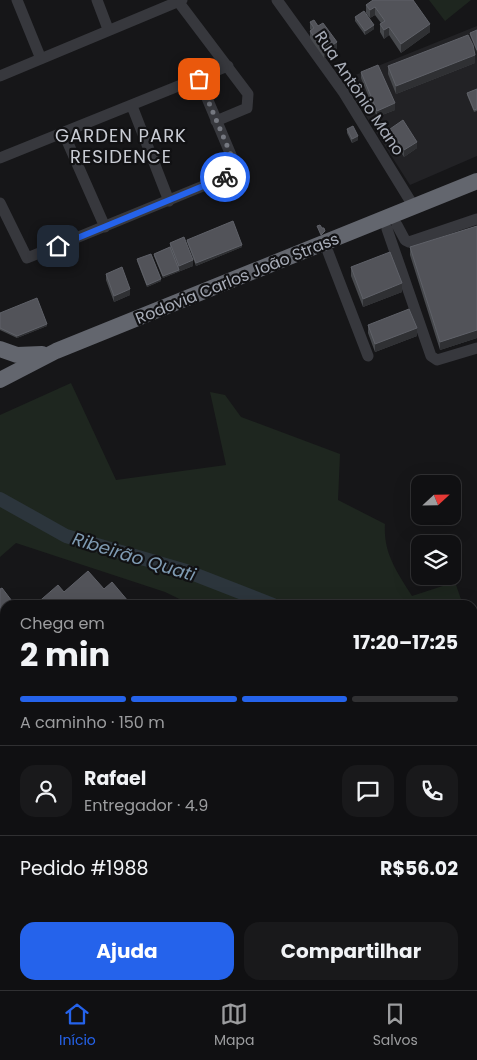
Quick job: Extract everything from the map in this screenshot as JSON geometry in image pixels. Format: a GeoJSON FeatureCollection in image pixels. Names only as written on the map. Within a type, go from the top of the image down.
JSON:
{"type":"FeatureCollection","features":[{"type":"Feature","properties":{"kind":"highway","name":"Rodovia Carlos João Strass"},"geometry":{"type":"LineString","coordinates":[[0,380],[56,351],[477,182]]}},
{"type":"Feature","properties":{"kind":"highway","name":"Rodovia Carlos João Strass"},"geometry":{"type":"LineString","coordinates":[[0,391],[53,364],[477,193]]}},
{"type":"Feature","properties":{"kind":"highway"},"geometry":{"type":"LineString","coordinates":[[0,349],[28,356],[56,351]]}},
{"type":"Feature","properties":{"kind":"street"},"geometry":{"type":"LineString","coordinates":[[17,0],[42,59]]}},
{"type":"Feature","properties":{"kind":"street"},"geometry":{"type":"LineString","coordinates":[[96,0],[108,29]]}},
{"type":"Feature","properties":{"kind":"street"},"geometry":{"type":"LineString","coordinates":[[0,76],[179,0],[248,94],[247,108],[216,121]]}},
{"type":"Feature","properties":{"kind":"street","name":"Rua Antônio Mano"},"geometry":{"type":"LineString","coordinates":[[277,0],[344,93],[414,207]]}},
{"type":"Feature","properties":{"kind":"street"},"geometry":{"type":"LineString","coordinates":[[0,158],[64,134],[228,66]]}},
{"type":"Feature","properties":{"kind":"street"},"geometry":{"type":"LineString","coordinates":[[0,203],[27,258],[230,175],[236,167],[199,79]]}},
{"type":"Feature","properties":{"kind":"street"},"geometry":{"type":"LineString","coordinates":[[132,106],[168,201]]}},
{"type":"Feature","properties":{"kind":"street"},"geometry":{"type":"LineString","coordinates":[[64,134],[105,227]]}},
{"type":"Feature","properties":{"kind":"street"},"geometry":{"type":"LineString","coordinates":[[392,227],[409,242],[477,219]]}},
{"type":"Feature","properties":{"kind":"street"},"geometry":{"type":"LineString","coordinates":[[392,227],[431,356],[438,360],[445,360],[477,348]]}},
{"type":"Feature","properties":{"kind":"street"},"geometry":{"type":"LineString","coordinates":[[328,252],[368,356]]}},
{"type":"Feature","properties":{"kind":"shaded area"},"geometry":{"type":"Polygon","coordinates":[[[429,0],[471,0],[445,21],[429,0]]]}},
{"type":"Feature","properties":{"kind":"shaded area"},"geometry":{"type":"Polygon","coordinates":[[[477,26],[477,156],[410,185],[343,80],[477,26]]]}},
{"type":"Feature","properties":{"kind":"shaded area"},"geometry":{"type":"Polygon","coordinates":[[[71,383],[116,480],[226,465],[210,392],[225,395],[241,417],[340,454],[338,500],[385,524],[386,544],[392,562],[412,596],[446,585],[456,585],[461,600],[182,600],[165,592],[16,543],[0,557],[0,415],[71,383]]]}},
{"type":"Feature","properties":{"kind":"building"},"geometry":{"type":"Polygon","coordinates":[[[373,0],[413,0],[430,24],[401,44],[389,27],[384,30],[380,24],[385,21],[375,7],[370,10],[366,5],[373,0]]]}},
{"type":"Feature","properties":{"kind":"building"},"geometry":{"type":"Polygon","coordinates":[[[364,11],[374,25],[365,31],[355,17],[364,11]]]}},
{"type":"Feature","properties":{"kind":"building"},"geometry":{"type":"Polygon","coordinates":[[[314,20],[318,26],[323,23],[337,42],[324,51],[310,31],[314,28],[310,22],[314,20]]]}},
{"type":"Feature","properties":{"kind":"building"},"geometry":{"type":"Polygon","coordinates":[[[477,30],[477,50],[470,33],[477,30]]]}},
{"type":"Feature","properties":{"kind":"building"},"geometry":{"type":"Polygon","coordinates":[[[468,35],[475,55],[396,86],[388,66],[468,35]]]}},
{"type":"Feature","properties":{"kind":"building"},"geometry":{"type":"Polygon","coordinates":[[[378,65],[395,103],[377,111],[361,72],[378,65]]]}},
{"type":"Feature","properties":{"kind":"building"},"geometry":{"type":"Polygon","coordinates":[[[477,89],[477,109],[474,110],[467,93],[477,89]]]}},
{"type":"Feature","properties":{"kind":"building"},"geometry":{"type":"Polygon","coordinates":[[[403,120],[417,142],[404,150],[390,129],[403,120]]]}},
{"type":"Feature","properties":{"kind":"building"},"geometry":{"type":"Polygon","coordinates":[[[353,126],[358,136],[352,139],[347,129],[353,126]]]}},
{"type":"Feature","properties":{"kind":"building"},"geometry":{"type":"Polygon","coordinates":[[[233,221],[242,245],[196,263],[187,240],[233,221]]]}},
{"type":"Feature","properties":{"kind":"building"},"geometry":{"type":"Polygon","coordinates":[[[320,225],[325,231],[321,235],[317,226],[320,225]]]}},
{"type":"Feature","properties":{"kind":"building"},"geometry":{"type":"Polygon","coordinates":[[[477,226],[477,330],[440,342],[410,247],[477,226]]]}},
{"type":"Feature","properties":{"kind":"building"},"geometry":{"type":"Polygon","coordinates":[[[184,237],[193,260],[179,266],[170,243],[184,237]]]}},
{"type":"Feature","properties":{"kind":"building"},"geometry":{"type":"Polygon","coordinates":[[[170,247],[179,270],[163,276],[154,254],[170,247]]]}},
{"type":"Feature","properties":{"kind":"building"},"geometry":{"type":"Polygon","coordinates":[[[390,252],[402,283],[363,299],[351,267],[390,252]]]}},
{"type":"Feature","properties":{"kind":"building"},"geometry":{"type":"Polygon","coordinates":[[[151,254],[161,279],[147,285],[137,259],[151,254]]]}},
{"type":"Feature","properties":{"kind":"building"},"geometry":{"type":"Polygon","coordinates":[[[122,267],[130,289],[114,296],[106,274],[122,267]]]}},
{"type":"Feature","properties":{"kind":"building"},"geometry":{"type":"Polygon","coordinates":[[[37,298],[47,324],[17,336],[0,328],[0,313],[37,298]]]}},
{"type":"Feature","properties":{"kind":"building"},"geometry":{"type":"Polygon","coordinates":[[[409,309],[417,328],[375,344],[368,325],[409,309]]]}},
{"type":"Feature","properties":{"kind":"building"},"geometry":{"type":"Polygon","coordinates":[[[88,571],[104,589],[112,582],[127,600],[41,600],[58,585],[64,592],[88,571]]]}},
{"type":"Feature","properties":{"kind":"building"},"geometry":{"type":"Polygon","coordinates":[[[2,588],[11,600],[0,600],[0,589],[2,588]]]}},
{"type":"Feature","properties":{"kind":"waterway","name":"Ribeirão Quati"},"geometry":{"type":"LineString","coordinates":[[0,499],[66,536],[186,571],[260,600]]}},
{"type":"Feature","properties":{"kind":"way so far"},"geometry":{"type":"LineString","coordinates":[[199,79],[236,167],[230,175],[225,177]]}},
{"type":"Feature","properties":{"kind":"district","name":"GARDEN PARK RESIDENCE"},"geometry":{"type":"Point","coordinates":[121,146]}},
{"type":"Feature","properties":{"kind":"route"},"geometry":{"type":"LineString","coordinates":[[58,246],[225,177]]}}]}
